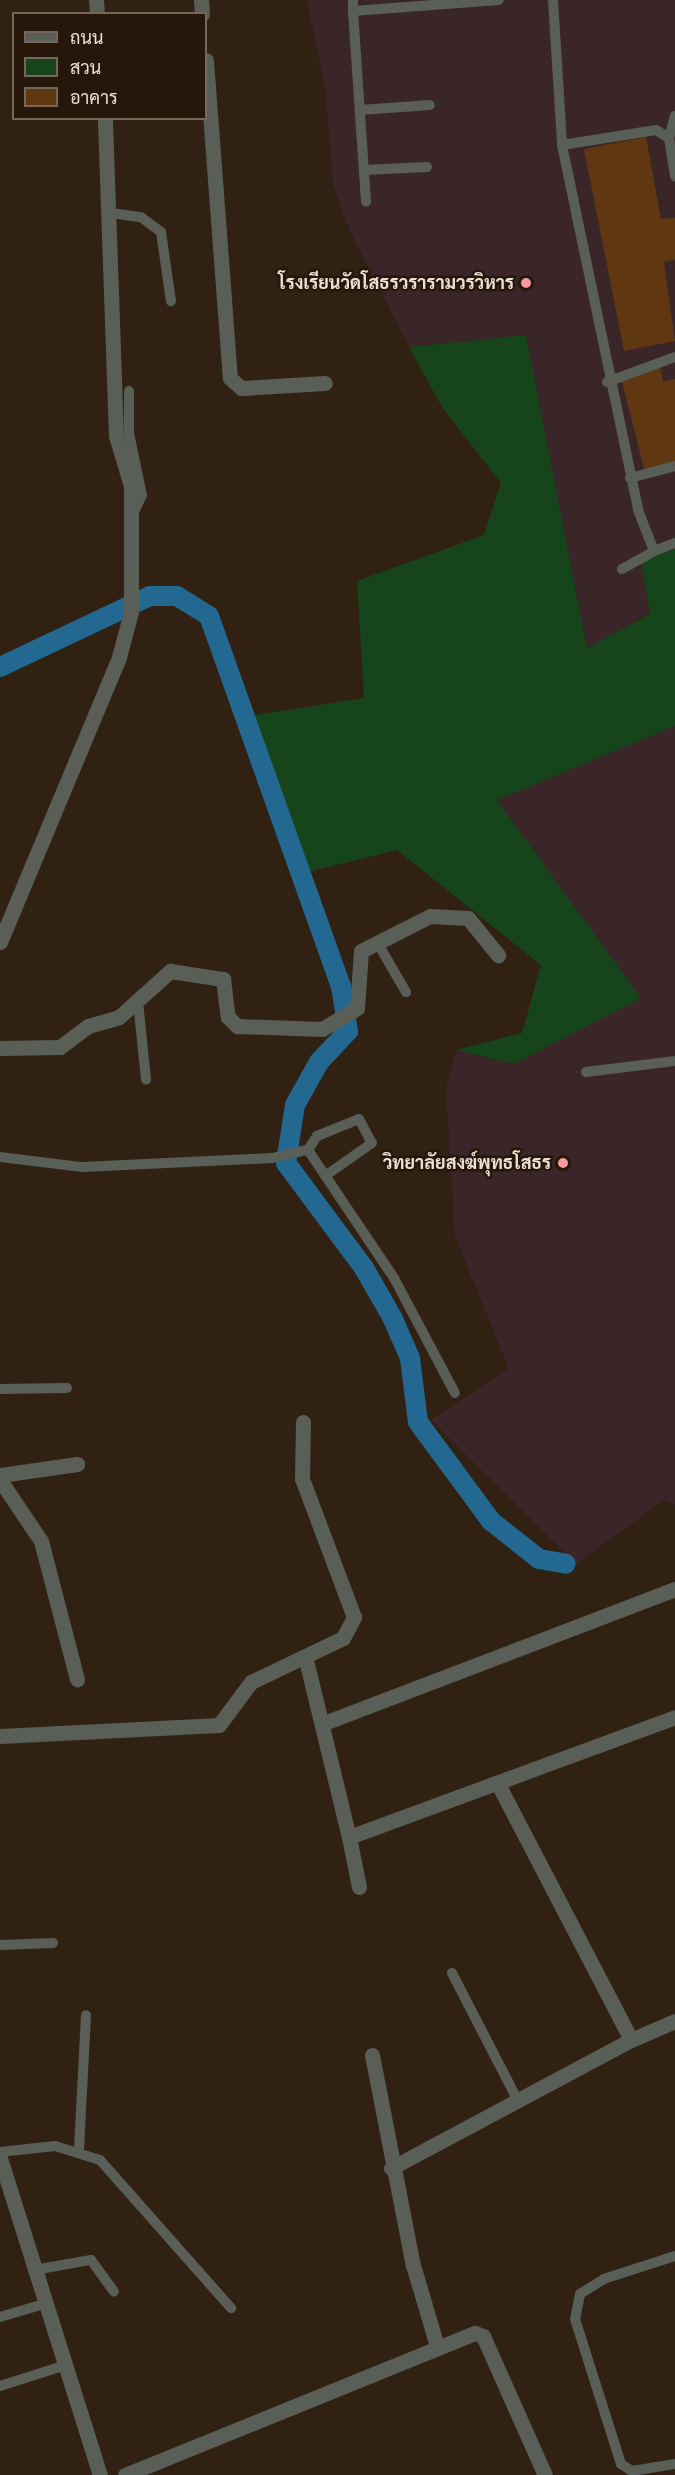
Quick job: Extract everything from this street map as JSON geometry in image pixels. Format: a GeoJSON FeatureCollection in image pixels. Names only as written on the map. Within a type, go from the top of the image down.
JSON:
{"type":"FeatureCollection","features":[{"type":"Feature","properties":{"kind":"street"},"geometry":{"type":"LineString","coordinates":[[207,73],[230,378],[241,388],[325,382]]}},
{"type":"Feature","properties":{"kind":"street"},"geometry":{"type":"LineString","coordinates":[[0,942],[119,657],[131,612],[129,522],[131,486],[116,436],[111,213],[105,120]]}},
{"type":"Feature","properties":{"kind":"street"},"geometry":{"type":"LineString","coordinates":[[0,1048],[60,1047],[88,1026],[119,1017],[170,971],[214,975],[226,984],[228,1017],[237,1026],[315,1030],[336,1023],[351,1014],[359,1003],[357,959],[377,942],[416,919],[456,913],[474,922],[498,955]]}},
{"type":"Feature","properties":{"kind":"street"},"geometry":{"type":"LineString","coordinates":[[0,1736],[219,1725],[250,1682],[343,1638],[354,1617],[302,1479],[303,1422]]}},
{"type":"Feature","properties":{"kind":"street"},"geometry":{"type":"LineString","coordinates":[[0,1475],[77,1464]]}},
{"type":"Feature","properties":{"kind":"street"},"geometry":{"type":"LineString","coordinates":[[0,1480],[41,1540],[77,1679]]}},
{"type":"Feature","properties":{"kind":"street"},"geometry":{"type":"LineString","coordinates":[[324,1723],[675,1589]]}},
{"type":"Feature","properties":{"kind":"street"},"geometry":{"type":"LineString","coordinates":[[308,1664],[324,1723],[359,1887]]}},
{"type":"Feature","properties":{"kind":"street"},"geometry":{"type":"LineString","coordinates":[[349,1838],[675,1717]]}},
{"type":"Feature","properties":{"kind":"street"},"geometry":{"type":"LineString","coordinates":[[498,1784],[631,2040]]}},
{"type":"Feature","properties":{"kind":"street"},"geometry":{"type":"LineString","coordinates":[[392,2168],[517,2099],[631,2040],[675,2021]]}},
{"type":"Feature","properties":{"kind":"street"},"geometry":{"type":"LineString","coordinates":[[372,2055],[392,2168],[437,2346]]}},
{"type":"Feature","properties":{"kind":"street"},"geometry":{"type":"LineString","coordinates":[[1,2166],[63,2366],[100,2475]]}},
{"type":"Feature","properties":{"kind":"street"},"geometry":{"type":"LineString","coordinates":[[125,2475],[437,2346],[475,2333],[483,2336],[544,2475]]}},
{"type":"Feature","properties":{"kind":"lane"},"geometry":{"type":"LineString","coordinates":[[366,202],[353,5],[499,0]]}},
{"type":"Feature","properties":{"kind":"lane"},"geometry":{"type":"LineString","coordinates":[[553,0],[561,145],[607,382],[630,478],[654,551]]}},
{"type":"Feature","properties":{"kind":"lane"},"geometry":{"type":"LineString","coordinates":[[360,110],[430,105]]}},
{"type":"Feature","properties":{"kind":"lane"},"geometry":{"type":"LineString","coordinates":[[675,116],[669,138],[675,177]]}},
{"type":"Feature","properties":{"kind":"lane"},"geometry":{"type":"LineString","coordinates":[[561,145],[656,130],[669,138]]}},
{"type":"Feature","properties":{"kind":"lane"},"geometry":{"type":"LineString","coordinates":[[364,170],[427,167]]}},
{"type":"Feature","properties":{"kind":"lane"},"geometry":{"type":"LineString","coordinates":[[111,213],[141,217],[161,232],[171,301]]}},
{"type":"Feature","properties":{"kind":"lane"},"geometry":{"type":"LineString","coordinates":[[607,382],[675,357]]}},
{"type":"Feature","properties":{"kind":"lane"},"geometry":{"type":"LineString","coordinates":[[129,391],[129,433],[142,495],[129,522]]}},
{"type":"Feature","properties":{"kind":"lane"},"geometry":{"type":"LineString","coordinates":[[630,478],[675,466]]}},
{"type":"Feature","properties":{"kind":"lane"},"geometry":{"type":"LineString","coordinates":[[622,569],[654,551],[675,543]]}},
{"type":"Feature","properties":{"kind":"lane"},"geometry":{"type":"LineString","coordinates":[[377,942],[406,992]]}},
{"type":"Feature","properties":{"kind":"lane"},"geometry":{"type":"LineString","coordinates":[[138,1002],[146,1080]]}},
{"type":"Feature","properties":{"kind":"lane"},"geometry":{"type":"LineString","coordinates":[[586,1072],[675,1061]]}},
{"type":"Feature","properties":{"kind":"lane"},"geometry":{"type":"LineString","coordinates":[[0,1157],[82,1167],[272,1158],[294,1155],[308,1150],[325,1132],[358,1119],[372,1143],[325,1176]]}},
{"type":"Feature","properties":{"kind":"lane"},"geometry":{"type":"LineString","coordinates":[[308,1150],[394,1278],[455,1393]]}},
{"type":"Feature","properties":{"kind":"lane"},"geometry":{"type":"LineString","coordinates":[[0,1389],[67,1388]]}},
{"type":"Feature","properties":{"kind":"lane"},"geometry":{"type":"LineString","coordinates":[[0,1945],[53,1943]]}},
{"type":"Feature","properties":{"kind":"lane"},"geometry":{"type":"LineString","coordinates":[[452,1973],[517,2099]]}},
{"type":"Feature","properties":{"kind":"lane"},"geometry":{"type":"LineString","coordinates":[[79,2149],[86,2015]]}},
{"type":"Feature","properties":{"kind":"lane"},"geometry":{"type":"LineString","coordinates":[[0,2152],[79,2149],[100,2160],[231,2308]]}},
{"type":"Feature","properties":{"kind":"lane"},"geometry":{"type":"LineString","coordinates":[[675,2256],[604,2279],[580,2294],[574,2319],[621,2464],[633,2471],[675,2464]]}},
{"type":"Feature","properties":{"kind":"lane"},"geometry":{"type":"LineString","coordinates":[[34,2270],[91,2260],[114,2292]]}},
{"type":"Feature","properties":{"kind":"lane"},"geometry":{"type":"LineString","coordinates":[[0,2318],[44,2304]]}},
{"type":"Feature","properties":{"kind":"lane"},"geometry":{"type":"LineString","coordinates":[[0,2386],[63,2366]]}},
{"type":"Feature","properties":{"kind":"shaded area","name":"โรงเรียนวัดโสธรวรารามวรวิหาร"},"geometry":{"type":"Polygon","coordinates":[[[307,0],[675,0],[675,549],[641,559],[650,613],[587,648],[526,335],[409,347],[350,231],[333,184],[326,92],[307,0]]]}},
{"type":"Feature","properties":{"kind":"shaded area","name":"วิทยาลัยสงฆ์พุทธโสธร"},"geometry":{"type":"Polygon","coordinates":[[[675,726],[675,1505],[664,1500],[576,1564],[431,1420],[509,1369],[455,1236],[446,1089],[456,1050],[514,1064],[640,998],[496,800],[675,726]]]}},
{"type":"Feature","properties":{"kind":"green space"},"geometry":{"type":"Polygon","coordinates":[[[526,335],[587,648],[650,614],[641,559],[675,549],[675,726],[497,800],[641,998],[514,1064],[456,1050],[522,1033],[541,965],[397,850],[308,872],[255,715],[364,698],[357,581],[484,535],[501,483],[442,407],[409,347],[526,335]]]}},
{"type":"Feature","properties":{"kind":"building"},"geometry":{"type":"Polygon","coordinates":[[[646,137],[661,219],[675,218],[675,260],[664,262],[675,341],[624,351],[584,149],[646,137]]]}},
{"type":"Feature","properties":{"kind":"building"},"geometry":{"type":"Polygon","coordinates":[[[660,367],[663,382],[675,379],[675,464],[645,472],[621,378],[660,367]]]}},
{"type":"Feature","properties":{"kind":"waterway"},"geometry":{"type":"LineString","coordinates":[[0,667],[150,596],[177,596],[209,616],[341,986],[348,1031],[319,1062],[295,1105],[286,1163],[364,1268],[392,1317],[410,1358],[418,1422],[491,1521],[539,1559],[566,1564]]}},
{"type":"Feature","properties":{"kind":"place","name":"โรงเรียนวัดโสธรวรารามวรวิหาร"},"geometry":{"type":"Point","coordinates":[526,283]}},
{"type":"Feature","properties":{"kind":"place","name":"วิทยาลัยสงฆ์พุทธโสธร"},"geometry":{"type":"Point","coordinates":[563,1163]}}]}
